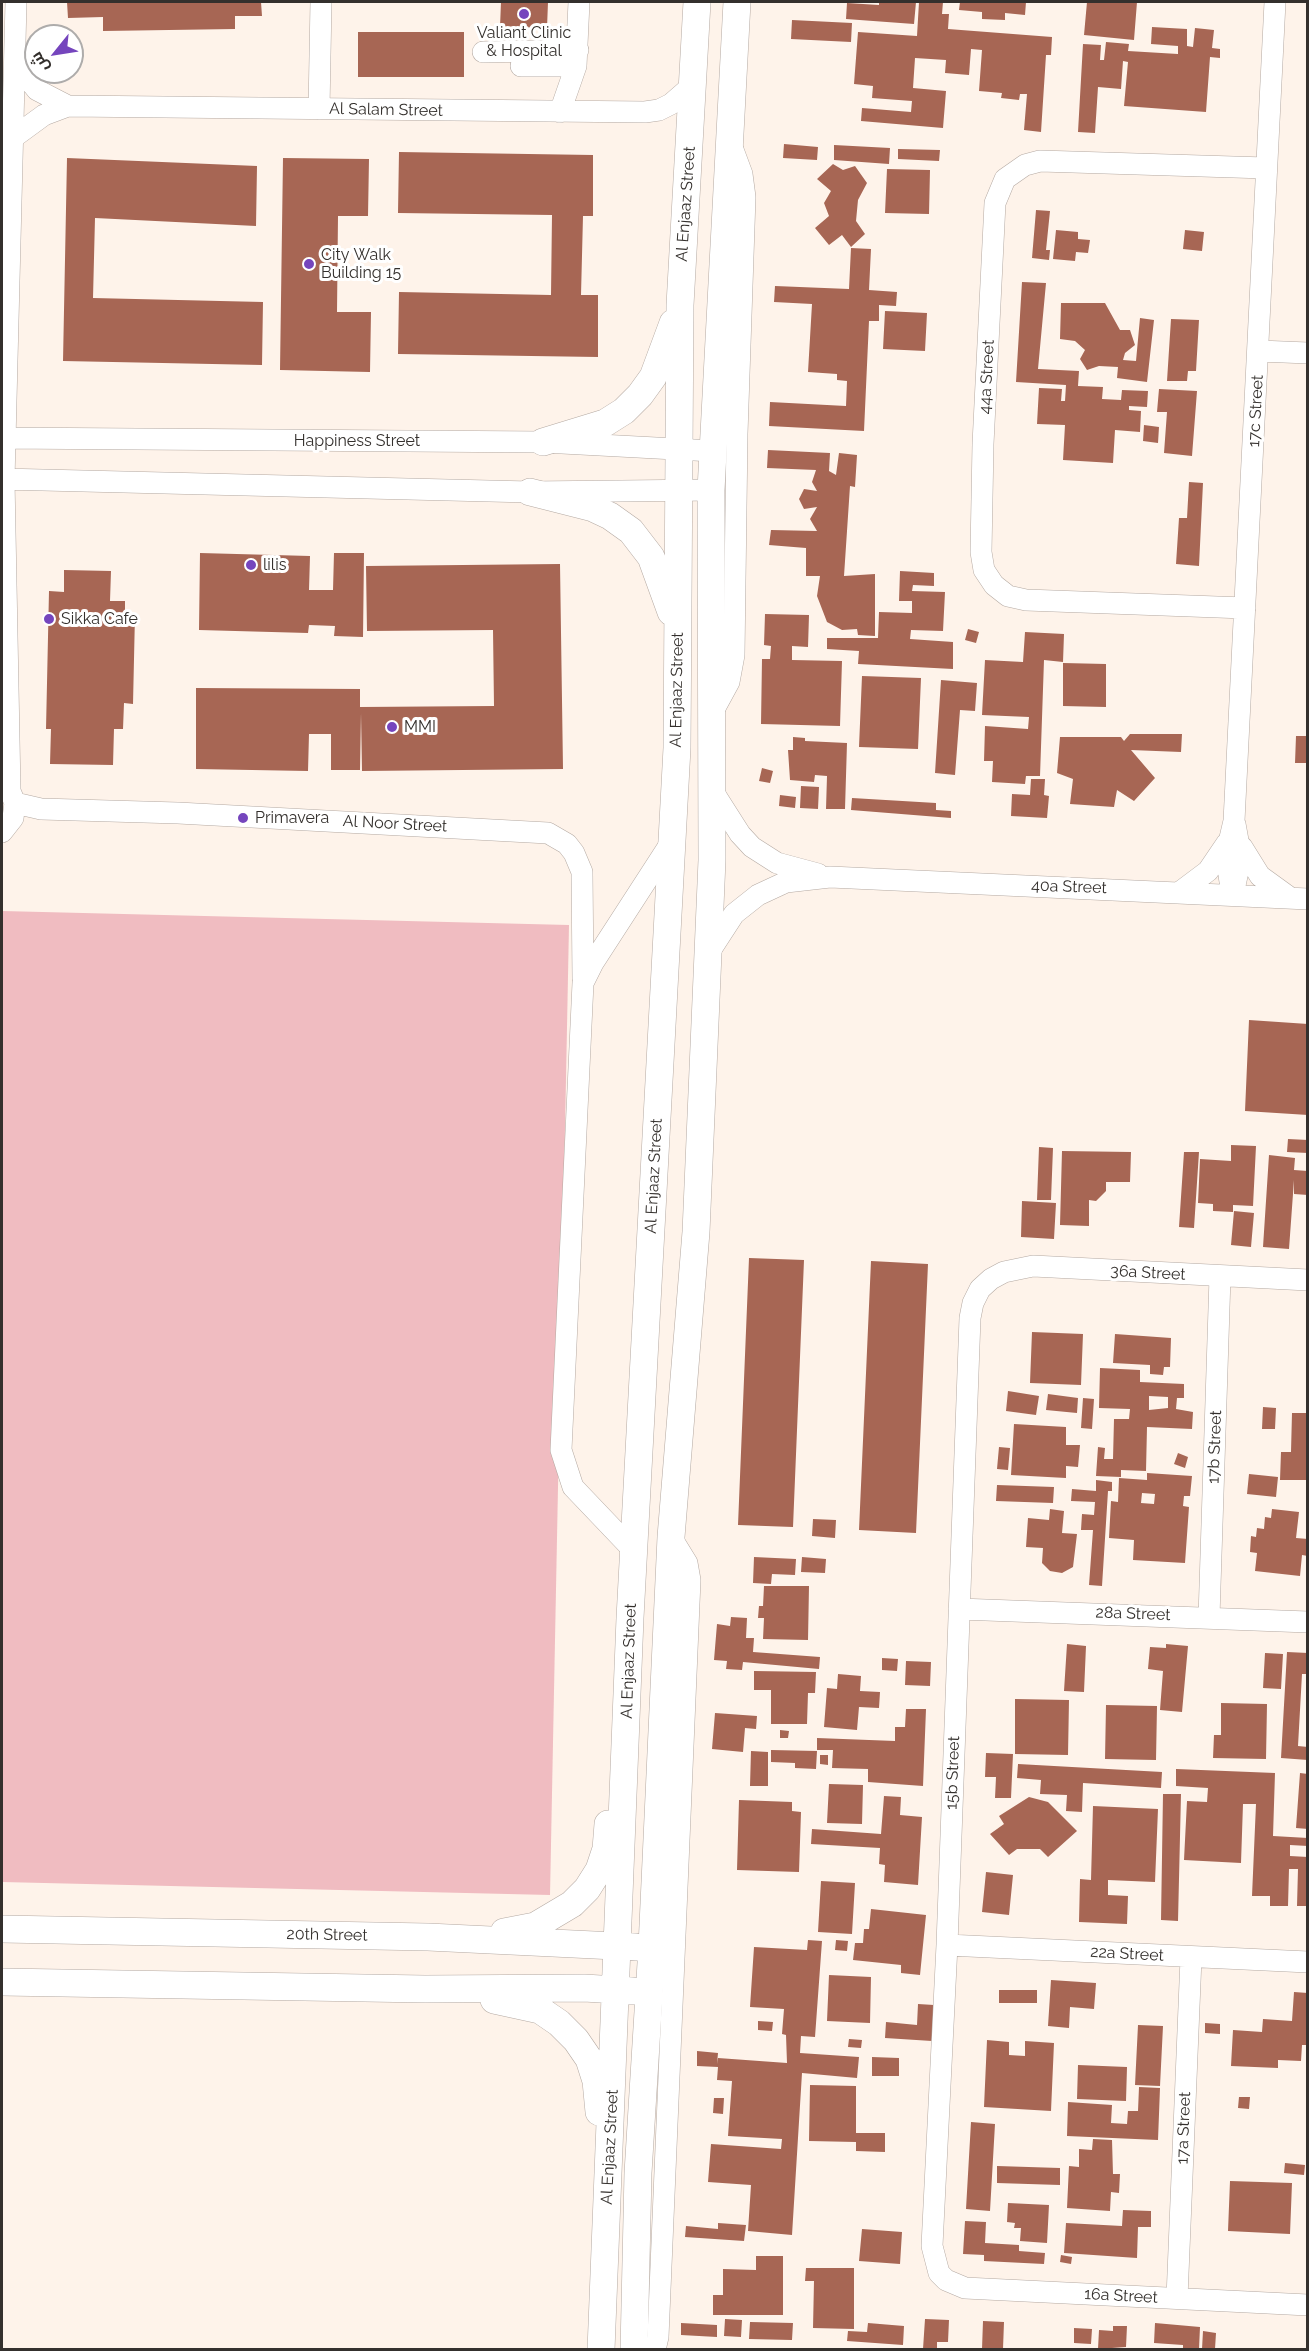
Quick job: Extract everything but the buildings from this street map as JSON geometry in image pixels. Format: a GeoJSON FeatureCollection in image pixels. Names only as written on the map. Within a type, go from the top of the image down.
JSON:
{"type":"FeatureCollection","features":[{"type":"Feature","properties":{"kind":"street"},"geometry":{"type":"LineString","coordinates":[[8,805],[3,480],[16,2]]}},
{"type":"Feature","properties":{"kind":"street"},"geometry":{"type":"LineString","coordinates":[[319,109],[321,2]]}},
{"type":"Feature","properties":{"kind":"street"},"geometry":{"type":"LineString","coordinates":[[560,112],[577,58],[579,2]]}},
{"type":"Feature","properties":{"kind":"street","name":"Al Enjaaz Street"},"geometry":{"type":"LineString","coordinates":[[601,2349],[619,1947],[630,1618],[676,748],[680,305],[697,2]]}},
{"type":"Feature","properties":{"kind":"street","name":"Al Enjaaz Street"},"geometry":{"type":"LineString","coordinates":[[634,2349],[638,2173],[652,1947],[671,1536],[696,1232],[708,954],[712,790],[711,490],[737,2]]}},
{"type":"Feature","properties":{"kind":"street","name":"17c Street"},"geometry":{"type":"LineString","coordinates":[[1232,895],[1226,869],[1234,843],[1275,2]]}},
{"type":"Feature","properties":{"kind":"street"},"geometry":{"type":"LineString","coordinates":[[482,59],[577,58]]}},
{"type":"Feature","properties":{"kind":"street","name":"Al Salam Street"},"geometry":{"type":"LineString","coordinates":[[15,62],[37,90],[68,106]]}},
{"type":"Feature","properties":{"kind":"street","name":"Al Salam Street"},"geometry":{"type":"LineString","coordinates":[[14,137],[44,115],[68,106],[560,112],[659,111],[694,84]]}},
{"type":"Feature","properties":{"kind":"street","name":"Al Enjaaz Street"},"geometry":{"type":"LineString","coordinates":[[710,718],[729,682],[734,655],[737,434],[745,197],[742,174],[730,140]]}},
{"type":"Feature","properties":{"kind":"street","name":"44a Street"},"geometry":{"type":"LineString","coordinates":[[1245,608],[1026,600],[1008,596],[984,570],[981,552],[983,444],[995,203],[1005,179],[1020,167],[1040,162],[1266,168]]}},
{"type":"Feature","properties":{"kind":"street"},"geometry":{"type":"LineString","coordinates":[[543,442],[605,423],[624,411],[640,395],[653,376],[680,305]]}},
{"type":"Feature","properties":{"kind":"street"},"geometry":{"type":"LineString","coordinates":[[1259,351],[1308,353]]}},
{"type":"Feature","properties":{"kind":"street","name":"Happiness Street"},"geometry":{"type":"LineString","coordinates":[[4,438],[543,442],[713,452]]}},
{"type":"Feature","properties":{"kind":"street"},"geometry":{"type":"LineString","coordinates":[[3,480],[530,492],[711,490]]}},
{"type":"Feature","properties":{"kind":"street"},"geometry":{"type":"LineString","coordinates":[[530,492],[592,508],[610,516],[631,531],[651,557],[677,627]]}},
{"type":"Feature","properties":{"kind":"street","name":"40a Street"},"geometry":{"type":"LineString","coordinates":[[712,790],[740,834],[752,847],[777,863],[830,877]]}},
{"type":"Feature","properties":{"kind":"street","name":"Al Noor Street"},"geometry":{"type":"LineString","coordinates":[[8,805],[41,809],[539,830],[559,837],[567,844],[582,872],[583,983],[561,1450],[573,1487],[634,1551]]}},
{"type":"Feature","properties":{"kind":"street"},"geometry":{"type":"LineString","coordinates":[[583,983],[593,963],[672,841]]}},
{"type":"Feature","properties":{"kind":"street"},"geometry":{"type":"LineString","coordinates":[[1234,843],[1260,876],[1298,898]]}},
{"type":"Feature","properties":{"kind":"street","name":"17c Street"},"geometry":{"type":"LineString","coordinates":[[1180,892],[1208,871],[1234,843]]}},
{"type":"Feature","properties":{"kind":"street","name":"40a Street"},"geometry":{"type":"LineString","coordinates":[[708,954],[734,914],[758,895],[786,882],[830,877],[1298,898]]}},
{"type":"Feature","properties":{"kind":"street","name":"36a Street"},"geometry":{"type":"LineString","coordinates":[[991,1279],[1004,1272],[1033,1266],[1308,1280]]}},
{"type":"Feature","properties":{"kind":"street","name":"17b Street"},"geometry":{"type":"LineString","coordinates":[[1209,1617],[1220,1277]]}},
{"type":"Feature","properties":{"kind":"street","name":"15b Street"},"geometry":{"type":"LineString","coordinates":[[939,2273],[932,2246],[947,1945],[970,1318],[973,1303],[980,1289],[991,1279]]}},
{"type":"Feature","properties":{"kind":"street"},"geometry":{"type":"LineString","coordinates":[[655,2349],[658,2337],[690,1580],[687,1563],[671,1536]]}},
{"type":"Feature","properties":{"kind":"street","name":"28a Street"},"geometry":{"type":"LineString","coordinates":[[959,1609],[1308,1622]]}},
{"type":"Feature","properties":{"kind":"street"},"geometry":{"type":"LineString","coordinates":[[428,1937],[513,1931],[535,1926],[572,1904],[587,1889],[599,1870],[606,1849],[614,1685],[630,1618]]}},
{"type":"Feature","properties":{"kind":"street","name":"20th Street"},"geometry":{"type":"LineString","coordinates":[[2,1929],[428,1937],[652,1947]]}},
{"type":"Feature","properties":{"kind":"street","name":"22a Street"},"geometry":{"type":"LineString","coordinates":[[947,1945],[1308,1962]]}},
{"type":"Feature","properties":{"kind":"street","name":"17a Street"},"geometry":{"type":"LineString","coordinates":[[1177,2298],[1191,1958]]}},
{"type":"Feature","properties":{"kind":"street"},"geometry":{"type":"LineString","coordinates":[[2,1982],[425,1989],[617,1989],[648,1992]]}},
{"type":"Feature","properties":{"kind":"street"},"geometry":{"type":"LineString","coordinates":[[425,1989],[513,2003],[540,2010],[560,2023],[589,2059],[597,2081],[600,2105],[592,2245],[594,2276],[602,2307]]}},
{"type":"Feature","properties":{"kind":"street","name":"16a Street"},"geometry":{"type":"LineString","coordinates":[[939,2273],[955,2286],[965,2288],[1308,2305]]}},
{"type":"Feature","properties":{"kind":"shaded area"},"geometry":{"type":"Polygon","coordinates":[[[2,911],[569,925],[550,1895],[2,1882],[2,911]]]}},
{"type":"Feature","properties":{"kind":"place","name":"Valiant Clinic & Hospital"},"geometry":{"type":"Point","coordinates":[524,14]}},
{"type":"Feature","properties":{"kind":"place","name":"City Walk Building 15"},"geometry":{"type":"Point","coordinates":[309,264]}},
{"type":"Feature","properties":{"kind":"place","name":"lilis"},"geometry":{"type":"Point","coordinates":[251,565]}},
{"type":"Feature","properties":{"kind":"place","name":"Sikka Cafe"},"geometry":{"type":"Point","coordinates":[49,619]}},
{"type":"Feature","properties":{"kind":"place","name":"MMI"},"geometry":{"type":"Point","coordinates":[392,727]}},
{"type":"Feature","properties":{"kind":"place","name":"Primavera"},"geometry":{"type":"Point","coordinates":[243,818]}}]}
